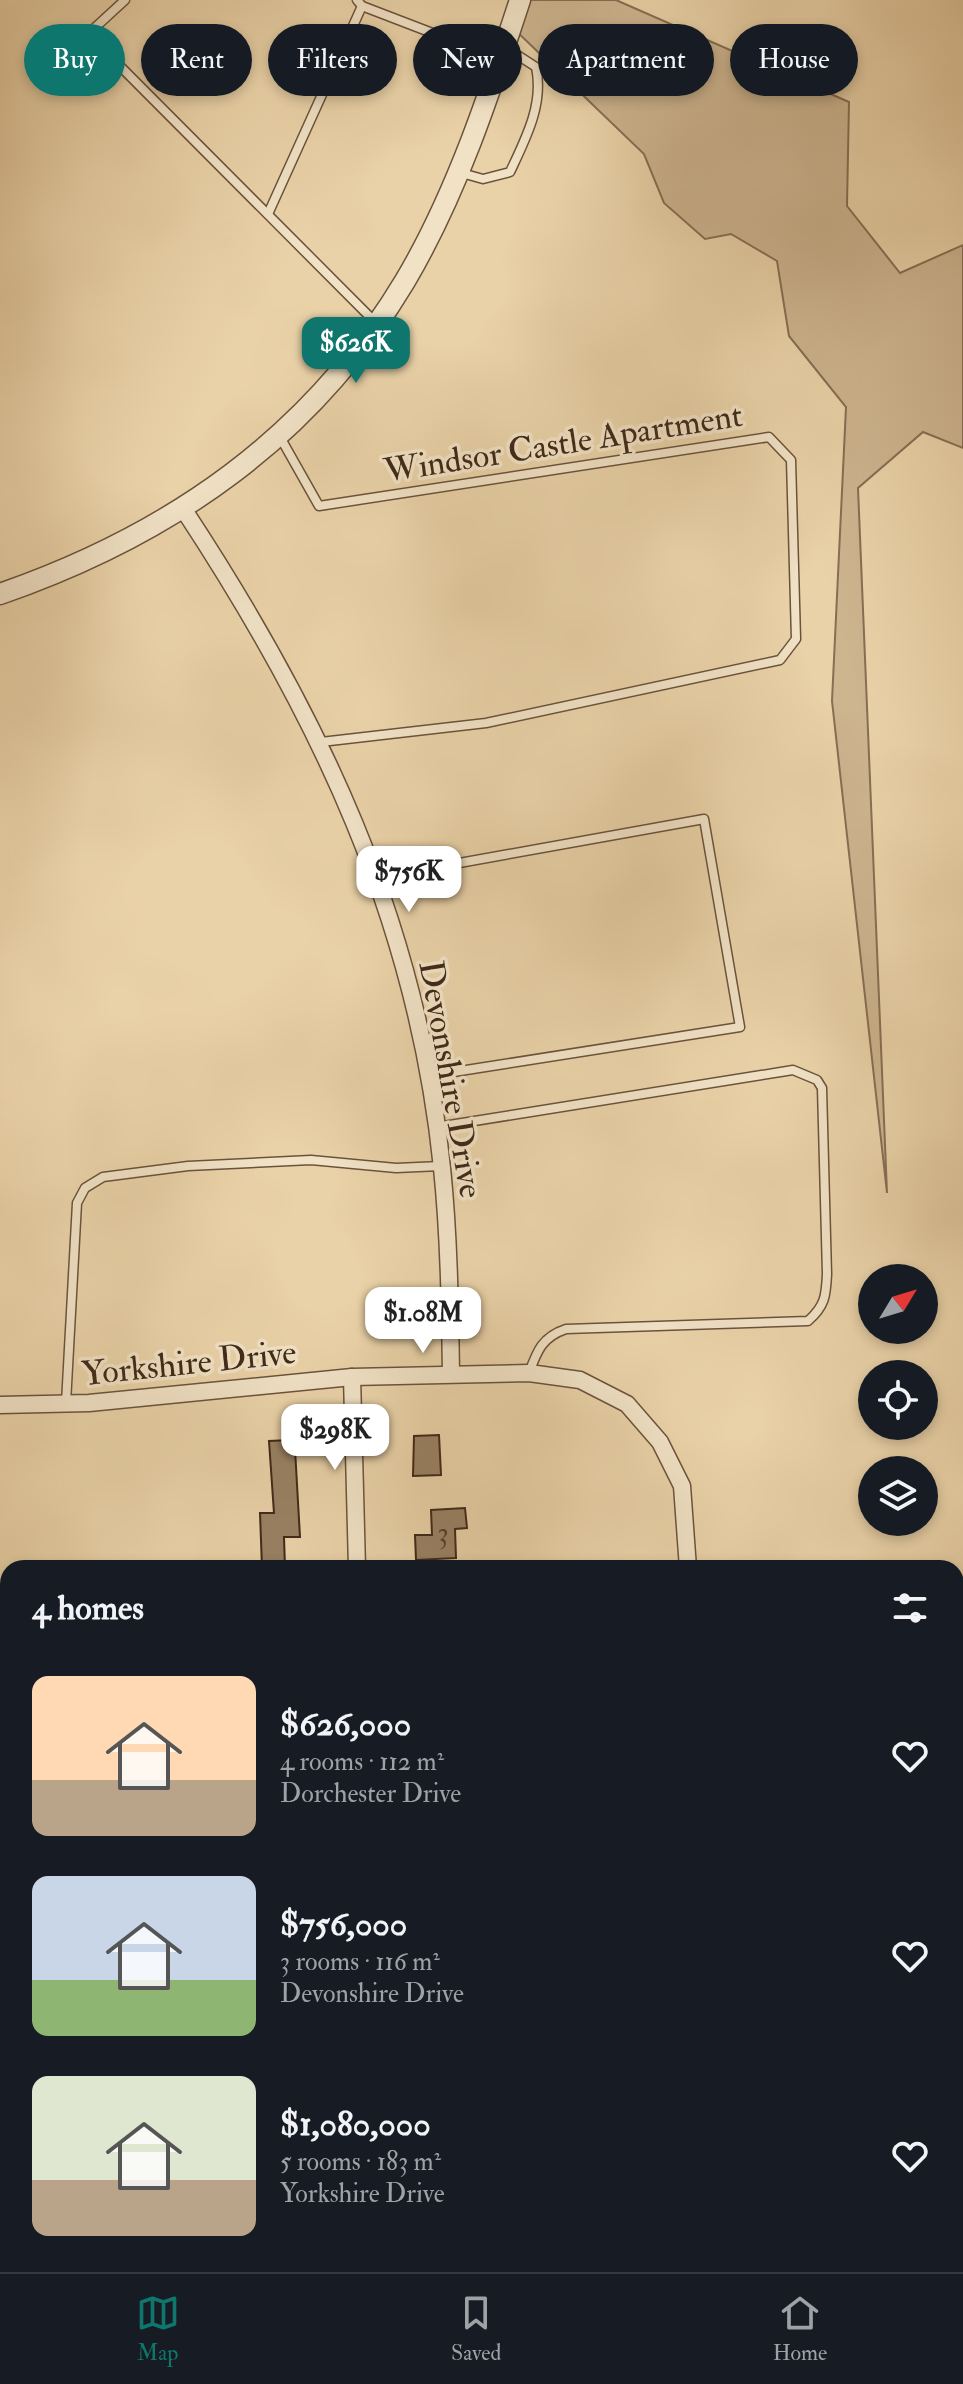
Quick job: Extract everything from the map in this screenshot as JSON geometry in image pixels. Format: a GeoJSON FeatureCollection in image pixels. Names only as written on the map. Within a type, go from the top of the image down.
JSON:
{"type":"FeatureCollection","features":[{"type":"Feature","properties":{"kind":"street"},"geometry":{"type":"LineString","coordinates":[[512,24],[520,0]]}},
{"type":"Feature","properties":{"kind":"street"},"geometry":{"type":"LineString","coordinates":[[0,594],[90,560],[184,510],[231,476],[279,435],[332,381],[377,323],[428,239],[458,172],[486,96]]}},
{"type":"Feature","properties":{"kind":"street","name":"Devonshire Drive"},"geometry":{"type":"LineString","coordinates":[[184,510],[280,662],[321,742],[376,878],[400,952],[428,1076],[442,1166],[451,1374]]}},
{"type":"Feature","properties":{"kind":"street","name":"Yorkshire Drive"},"geometry":{"type":"LineString","coordinates":[[0,1405],[66,1404],[352,1377],[529,1373],[580,1380],[627,1404],[660,1442],[682,1486],[687,1560]]}},
{"type":"Feature","properties":{"kind":"street"},"geometry":{"type":"LineString","coordinates":[[352,1377],[357,1560]]}},
{"type":"Feature","properties":{"kind":"lane"},"geometry":{"type":"LineString","coordinates":[[125,0],[88,34],[377,323]]}},
{"type":"Feature","properties":{"kind":"lane"},"geometry":{"type":"LineString","coordinates":[[268,214],[360,3],[420,24]]}},
{"type":"Feature","properties":{"kind":"lane"},"geometry":{"type":"LineString","coordinates":[[458,172],[483,179],[510,172],[529,132],[540,86],[536,67],[522,61]]}},
{"type":"Feature","properties":{"kind":"lane","name":"Windsor Castle Apartment"},"geometry":{"type":"LineString","coordinates":[[279,435],[298,463],[319,506],[769,437],[791,460],[796,639],[780,660],[486,723],[321,742]]}},
{"type":"Feature","properties":{"kind":"lane"},"geometry":{"type":"LineString","coordinates":[[376,878],[704,819],[740,1027],[428,1076]]}},
{"type":"Feature","properties":{"kind":"lane"},"geometry":{"type":"LineString","coordinates":[[437,1127],[793,1070],[817,1080],[822,1088],[827,1274],[825,1303],[817,1313],[808,1321],[566,1329],[547,1338],[538,1348],[529,1373]]}},
{"type":"Feature","properties":{"kind":"lane"},"geometry":{"type":"LineString","coordinates":[[66,1404],[77,1203],[85,1188],[103,1177],[188,1166],[311,1160],[396,1168],[442,1166]]}},
{"type":"Feature","properties":{"kind":"shaded area"},"geometry":{"type":"Polygon","coordinates":[[[522,0],[616,0],[671,24],[538,24],[538,52],[522,37],[522,24],[513,24],[522,0]]]}},
{"type":"Feature","properties":{"kind":"shaded area"},"geometry":{"type":"Polygon","coordinates":[[[714,43],[730,50],[730,96],[835,96],[849,102],[847,206],[900,273],[963,245],[963,448],[923,432],[858,488],[887,1193],[832,701],[846,407],[789,336],[777,261],[731,234],[705,239],[664,203],[644,154],[584,96],[714,96],[714,43]]]}},
{"type":"Feature","properties":{"kind":"building"},"geometry":{"type":"Polygon","coordinates":[[[439,1435],[441,1475],[413,1476],[414,1436],[439,1435]]]}},
{"type":"Feature","properties":{"kind":"building"},"geometry":{"type":"Polygon","coordinates":[[[291,1440],[291,1449],[295,1449],[300,1537],[284,1537],[285,1560],[262,1560],[260,1513],[274,1513],[269,1441],[291,1440]]]}},
{"type":"Feature","properties":{"kind":"building"},"geometry":{"type":"Polygon","coordinates":[[[465,1508],[467,1528],[455,1529],[456,1558],[416,1560],[415,1535],[432,1535],[431,1510],[465,1508]]]}}]}
